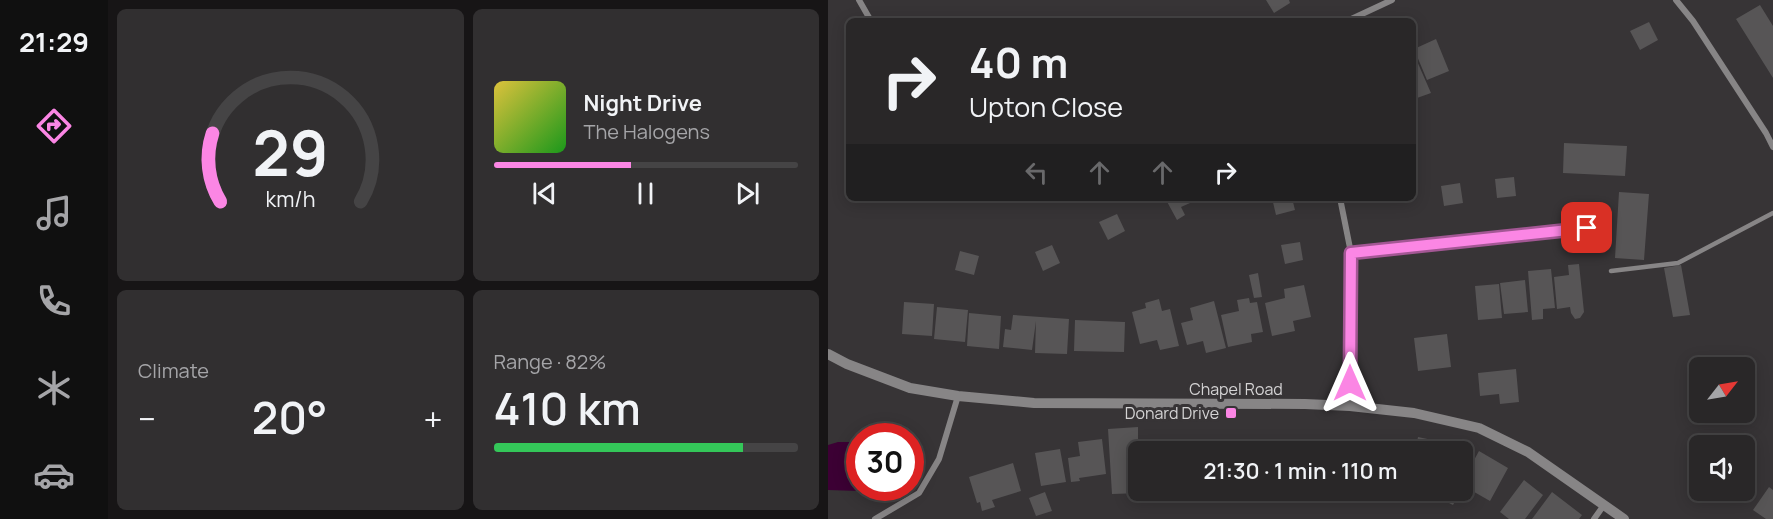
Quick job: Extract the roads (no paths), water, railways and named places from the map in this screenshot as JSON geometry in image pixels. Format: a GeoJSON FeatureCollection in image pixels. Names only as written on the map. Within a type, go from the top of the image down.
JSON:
{"type":"FeatureCollection","features":[{"type":"Feature","properties":{"kind":"street"},"geometry":{"type":"LineString","coordinates":[[859,0],[870,18]]}},
{"type":"Feature","properties":{"kind":"street"},"geometry":{"type":"LineString","coordinates":[[1353,18],[1392,0]]}},
{"type":"Feature","properties":{"kind":"street"},"geometry":{"type":"LineString","coordinates":[[1676,0],[1693,21],[1773,147]]}},
{"type":"Feature","properties":{"kind":"street"},"geometry":{"type":"LineString","coordinates":[[1766,133],[1773,130]]}},
{"type":"Feature","properties":{"kind":"street"},"geometry":{"type":"LineString","coordinates":[[1341,201],[1351,253],[1350,406]]}},
{"type":"Feature","properties":{"kind":"street"},"geometry":{"type":"LineString","coordinates":[[1351,253],[1587,228]]}},
{"type":"Feature","properties":{"kind":"street","name":"Chapel Road"},"geometry":{"type":"LineString","coordinates":[[828,354],[847,364],[910,388],[957,396],[1034,403],[1236,403],[1350,406],[1414,413],[1479,428],[1528,452],[1624,519]]}},
{"type":"Feature","properties":{"kind":"street"},"geometry":{"type":"LineString","coordinates":[[875,519],[919,493],[939,459],[957,396]]}},
{"type":"Feature","properties":{"kind":"street"},"geometry":{"type":"LineString","coordinates":[[1594,519],[1604,505]]}},
{"type":"Feature","properties":{"kind":"lane"},"geometry":{"type":"LineString","coordinates":[[1611,271],[1678,263],[1773,213]]}},
{"type":"Feature","properties":{"kind":"place","name":"Donard Drive"},"geometry":{"type":"Point","coordinates":[1231,413]}}]}
